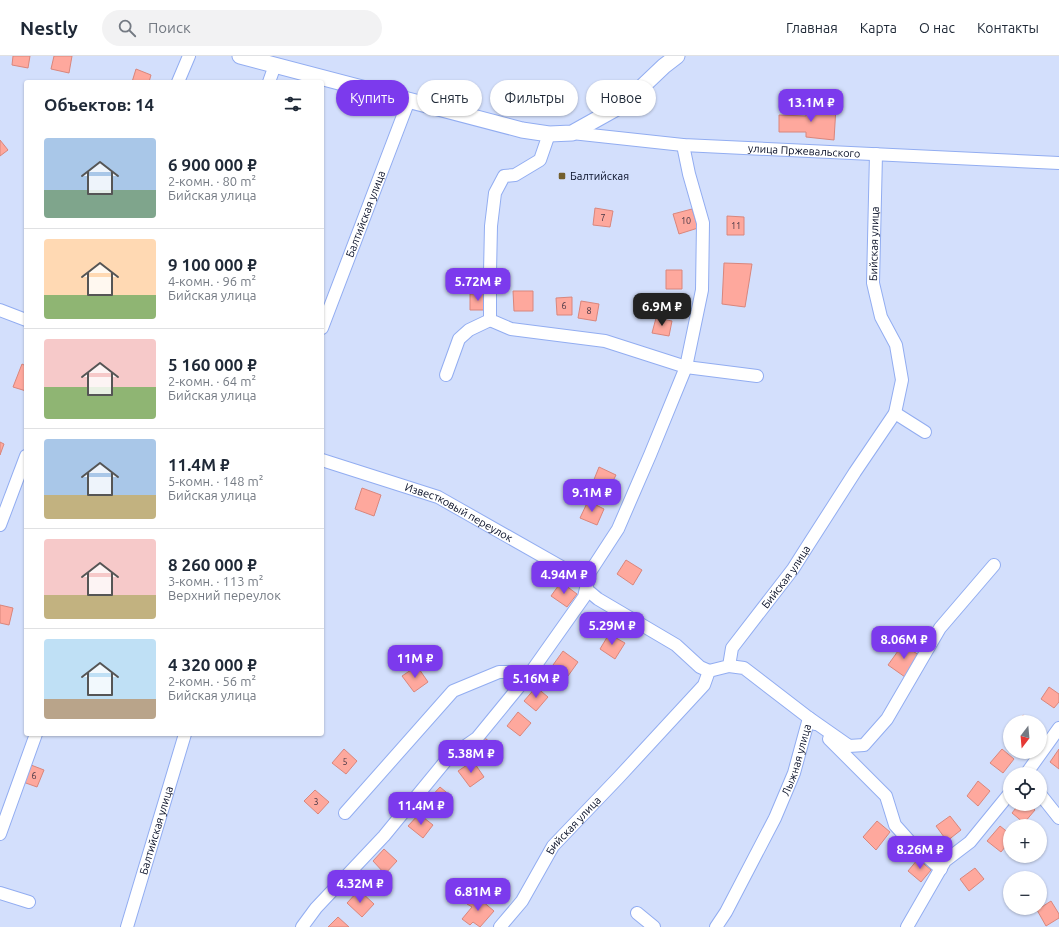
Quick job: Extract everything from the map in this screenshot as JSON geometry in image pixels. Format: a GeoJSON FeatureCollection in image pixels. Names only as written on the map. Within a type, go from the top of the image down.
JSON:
{"type":"FeatureCollection","features":[{"type":"Feature","properties":{"kind":"main road","name":"улица Пржевальского"},"geometry":{"type":"LineString","coordinates":[[240,56],[336,81]]}},
{"type":"Feature","properties":{"kind":"main road"},"geometry":{"type":"LineString","coordinates":[[572,133],[624,104],[664,66],[677,56]]}},
{"type":"Feature","properties":{"kind":"main road","name":"улица Пржевальского"},"geometry":{"type":"LineString","coordinates":[[409,100],[522,130],[549,134],[572,133]]}},
{"type":"Feature","properties":{"kind":"street"},"geometry":{"type":"LineString","coordinates":[[179,80],[189,56]]}},
{"type":"Feature","properties":{"kind":"street"},"geometry":{"type":"LineString","coordinates":[[270,80],[275,65]]}},
{"type":"Feature","properties":{"kind":"street","name":"Балтийская улица"},"geometry":{"type":"LineString","coordinates":[[324,323],[403,116]]}},
{"type":"Feature","properties":{"kind":"street","name":"улица Пржевальского"},"geometry":{"type":"LineString","coordinates":[[572,133],[683,145],[1059,163]]}},
{"type":"Feature","properties":{"kind":"street"},"geometry":{"type":"LineString","coordinates":[[490,320],[491,226],[495,193],[504,176],[515,175],[540,160],[549,134]]}},
{"type":"Feature","properties":{"kind":"street"},"geometry":{"type":"LineString","coordinates":[[302,927],[316,908],[384,836],[448,758],[477,738],[531,672],[584,597],[590,572],[618,528],[686,367],[702,290],[703,223],[689,174],[683,145]]}},
{"type":"Feature","properties":{"kind":"street","name":"Бийская улица"},"geometry":{"type":"LineString","coordinates":[[729,666],[732,648],[793,570],[855,472],[895,413],[902,380],[899,359],[896,345],[881,317],[873,283],[876,154]]}},
{"type":"Feature","properties":{"kind":"street"},"geometry":{"type":"LineString","coordinates":[[0,310],[24,319]]}},
{"type":"Feature","properties":{"kind":"street"},"geometry":{"type":"LineString","coordinates":[[446,375],[459,339],[468,330],[490,320],[511,329],[605,341],[686,367],[757,376]]}},
{"type":"Feature","properties":{"kind":"street"},"geometry":{"type":"LineString","coordinates":[[895,413],[925,432]]}},
{"type":"Feature","properties":{"kind":"street"},"geometry":{"type":"LineString","coordinates":[[0,524],[24,461]]}},
{"type":"Feature","properties":{"kind":"street","name":"Известковый переулок"},"geometry":{"type":"LineString","coordinates":[[324,461],[438,497],[587,586],[598,599],[676,645],[700,667],[709,670]]}},
{"type":"Feature","properties":{"kind":"street","name":"Лыжная улица"},"geometry":{"type":"LineString","coordinates":[[716,927],[726,912],[775,818],[794,773],[809,718],[849,746],[864,745],[887,719],[940,628],[994,565]]}},
{"type":"Feature","properties":{"kind":"street"},"geometry":{"type":"LineString","coordinates":[[709,670],[729,666],[744,668],[809,718],[886,796],[895,825],[912,844],[941,869]]}},
{"type":"Feature","properties":{"kind":"street","name":"Бийская улица"},"geometry":{"type":"LineString","coordinates":[[500,927],[522,901],[553,846],[704,685],[709,670]]}},
{"type":"Feature","properties":{"kind":"street"},"geometry":{"type":"LineString","coordinates":[[345,813],[453,691],[499,672],[531,672]]}},
{"type":"Feature","properties":{"kind":"street"},"geometry":{"type":"LineString","coordinates":[[1031,767],[1059,728]]}},
{"type":"Feature","properties":{"kind":"street"},"geometry":{"type":"LineString","coordinates":[[0,834],[35,736]]}},
{"type":"Feature","properties":{"kind":"street","name":"Балтийская улица"},"geometry":{"type":"LineString","coordinates":[[127,927],[184,736]]}},
{"type":"Feature","properties":{"kind":"street"},"geometry":{"type":"LineString","coordinates":[[907,927],[945,861],[970,842],[1003,802]]}},
{"type":"Feature","properties":{"kind":"street"},"geometry":{"type":"LineString","coordinates":[[1047,803],[1059,818]]}},
{"type":"Feature","properties":{"kind":"street"},"geometry":{"type":"LineString","coordinates":[[0,893],[29,902]]}},
{"type":"Feature","properties":{"kind":"street"},"geometry":{"type":"LineString","coordinates":[[637,913],[654,927]]}},
{"type":"Feature","properties":{"kind":"building"},"geometry":{"type":"Polygon","coordinates":[[[13,56],[30,56],[28,68],[12,65],[13,56]]]}},
{"type":"Feature","properties":{"kind":"building"},"geometry":{"type":"Polygon","coordinates":[[[54,56],[72,56],[69,73],[51,69],[54,56]]]}},
{"type":"Feature","properties":{"kind":"building"},"geometry":{"type":"Polygon","coordinates":[[[136,69],[151,75],[150,80],[133,80],[136,69]]]}},
{"type":"Feature","properties":{"kind":"building"},"geometry":{"type":"Polygon","coordinates":[[[807,107],[836,107],[834,140],[806,137],[806,132],[779,132],[779,115],[806,116],[807,107]]]}},
{"type":"Feature","properties":{"kind":"building"},"geometry":{"type":"Polygon","coordinates":[[[0,140],[8,150],[0,156],[0,140]]]}},
{"type":"Feature","properties":{"kind":"building"},"geometry":{"type":"Polygon","coordinates":[[[595,208],[613,211],[610,227],[593,225],[595,208]]]}},
{"type":"Feature","properties":{"kind":"building"},"geometry":{"type":"Polygon","coordinates":[[[692,209],[698,228],[679,234],[673,214],[692,209]]]}},
{"type":"Feature","properties":{"kind":"building"},"geometry":{"type":"Polygon","coordinates":[[[727,216],[744,217],[744,235],[727,235],[727,216]]]}},
{"type":"Feature","properties":{"kind":"building"},"geometry":{"type":"Polygon","coordinates":[[[724,263],[752,264],[745,307],[722,304],[724,263]]]}},
{"type":"Feature","properties":{"kind":"building"},"geometry":{"type":"Polygon","coordinates":[[[666,270],[682,270],[682,289],[666,289],[666,270]]]}},
{"type":"Feature","properties":{"kind":"building"},"geometry":{"type":"Polygon","coordinates":[[[513,291],[533,291],[533,311],[514,311],[513,291]]]}},
{"type":"Feature","properties":{"kind":"building"},"geometry":{"type":"Polygon","coordinates":[[[485,293],[485,310],[470,310],[470,294],[485,293]]]}},
{"type":"Feature","properties":{"kind":"building"},"geometry":{"type":"Polygon","coordinates":[[[572,297],[572,315],[557,315],[556,298],[572,297]]]}},
{"type":"Feature","properties":{"kind":"building"},"geometry":{"type":"Polygon","coordinates":[[[581,301],[599,304],[596,321],[578,318],[581,301]]]}},
{"type":"Feature","properties":{"kind":"building"},"geometry":{"type":"Polygon","coordinates":[[[656,318],[672,321],[669,336],[652,333],[656,318]]]}},
{"type":"Feature","properties":{"kind":"building"},"geometry":{"type":"Polygon","coordinates":[[[22,364],[24,365],[24,390],[13,387],[22,364]]]}},
{"type":"Feature","properties":{"kind":"building"},"geometry":{"type":"Polygon","coordinates":[[[0,442],[4,444],[0,455],[0,442]]]}},
{"type":"Feature","properties":{"kind":"building"},"geometry":{"type":"Polygon","coordinates":[[[599,467],[616,475],[609,489],[593,482],[599,467]]]}},
{"type":"Feature","properties":{"kind":"building"},"geometry":{"type":"Polygon","coordinates":[[[362,488],[381,495],[374,516],[355,509],[362,488]]]}},
{"type":"Feature","properties":{"kind":"building"},"geometry":{"type":"Polygon","coordinates":[[[588,501],[604,509],[597,525],[580,518],[588,501]]]}},
{"type":"Feature","properties":{"kind":"building"},"geometry":{"type":"Polygon","coordinates":[[[626,560],[642,570],[633,585],[617,574],[626,560]]]}},
{"type":"Feature","properties":{"kind":"building"},"geometry":{"type":"Polygon","coordinates":[[[561,582],[577,594],[567,607],[551,596],[561,582]]]}},
{"type":"Feature","properties":{"kind":"building"},"geometry":{"type":"Polygon","coordinates":[[[0,605],[13,608],[9,625],[0,623],[0,605]]]}},
{"type":"Feature","properties":{"kind":"building"},"geometry":{"type":"Polygon","coordinates":[[[609,634],[625,643],[615,659],[600,649],[609,634]]]}},
{"type":"Feature","properties":{"kind":"building"},"geometry":{"type":"Polygon","coordinates":[[[903,644],[920,656],[905,677],[888,665],[903,644]]]}},
{"type":"Feature","properties":{"kind":"building"},"geometry":{"type":"Polygon","coordinates":[[[563,651],[578,662],[568,676],[553,665],[563,651]]]}},
{"type":"Feature","properties":{"kind":"building"},"geometry":{"type":"Polygon","coordinates":[[[417,666],[428,682],[414,692],[402,676],[417,666]]]}},
{"type":"Feature","properties":{"kind":"building"},"geometry":{"type":"Polygon","coordinates":[[[536,687],[548,697],[536,711],[524,701],[536,687]]]}},
{"type":"Feature","properties":{"kind":"building"},"geometry":{"type":"Polygon","coordinates":[[[1049,687],[1059,694],[1059,702],[1054,708],[1041,699],[1049,687]]]}},
{"type":"Feature","properties":{"kind":"building"},"geometry":{"type":"Polygon","coordinates":[[[518,712],[531,723],[520,736],[507,726],[518,712]]]}},
{"type":"Feature","properties":{"kind":"building"},"geometry":{"type":"Polygon","coordinates":[[[485,738],[498,749],[485,763],[473,752],[485,738]]]}},
{"type":"Feature","properties":{"kind":"building"},"geometry":{"type":"Polygon","coordinates":[[[344,749],[357,761],[346,774],[332,763],[344,749]]]}},
{"type":"Feature","properties":{"kind":"building"},"geometry":{"type":"Polygon","coordinates":[[[1002,749],[1003,759],[1014,759],[1008,767],[1003,767],[1003,773],[990,763],[1002,749]]]}},
{"type":"Feature","properties":{"kind":"building"},"geometry":{"type":"Polygon","coordinates":[[[1059,749],[1059,769],[1050,762],[1059,749]]]}},
{"type":"Feature","properties":{"kind":"building"},"geometry":{"type":"Polygon","coordinates":[[[473,761],[484,777],[470,787],[458,771],[473,761]]]}},
{"type":"Feature","properties":{"kind":"building"},"geometry":{"type":"Polygon","coordinates":[[[31,765],[44,770],[37,787],[23,782],[31,765]]]}},
{"type":"Feature","properties":{"kind":"building"},"geometry":{"type":"Polygon","coordinates":[[[978,781],[990,791],[978,806],[967,796],[978,781]]]}},
{"type":"Feature","properties":{"kind":"building"},"geometry":{"type":"Polygon","coordinates":[[[440,787],[452,797],[442,809],[429,799],[440,787]]]}},
{"type":"Feature","properties":{"kind":"building"},"geometry":{"type":"Polygon","coordinates":[[[315,790],[329,802],[318,814],[304,801],[315,790]]]}},
{"type":"Feature","properties":{"kind":"building"},"geometry":{"type":"Polygon","coordinates":[[[1014,811],[1034,811],[1027,819],[1019,819],[1012,813],[1014,811]]]}},
{"type":"Feature","properties":{"kind":"building"},"geometry":{"type":"Polygon","coordinates":[[[419,814],[433,825],[423,838],[408,826],[419,814]]]}},
{"type":"Feature","properties":{"kind":"building"},"geometry":{"type":"Polygon","coordinates":[[[950,816],[961,830],[947,841],[936,826],[950,816]]]}},
{"type":"Feature","properties":{"kind":"building"},"geometry":{"type":"Polygon","coordinates":[[[877,821],[890,832],[876,850],[863,837],[877,821]]]}},
{"type":"Feature","properties":{"kind":"building"},"geometry":{"type":"Polygon","coordinates":[[[1000,826],[1003,828],[1003,850],[1001,852],[987,841],[1000,826]]]}},
{"type":"Feature","properties":{"kind":"building"},"geometry":{"type":"Polygon","coordinates":[[[384,849],[397,861],[385,874],[373,861],[384,849]]]}},
{"type":"Feature","properties":{"kind":"building"},"geometry":{"type":"Polygon","coordinates":[[[918,859],[931,870],[921,882],[908,871],[918,859]]]}},
{"type":"Feature","properties":{"kind":"building"},"geometry":{"type":"Polygon","coordinates":[[[975,868],[984,879],[969,891],[960,879],[975,868]]]}},
{"type":"Feature","properties":{"kind":"building"},"geometry":{"type":"Polygon","coordinates":[[[359,890],[374,904],[362,917],[347,903],[359,890]]]}},
{"type":"Feature","properties":{"kind":"building"},"geometry":{"type":"Polygon","coordinates":[[[475,895],[494,911],[480,927],[473,922],[470,925],[462,919],[472,907],[467,904],[475,895]]]}},
{"type":"Feature","properties":{"kind":"building"},"geometry":{"type":"Polygon","coordinates":[[[1051,901],[1059,914],[1059,918],[1046,926],[1040,915],[1047,915],[1047,904],[1051,901]]]}},
{"type":"Feature","properties":{"kind":"building"},"geometry":{"type":"Polygon","coordinates":[[[338,917],[349,927],[328,927],[338,917]]]}},
{"type":"Feature","properties":{"kind":"place","name":"Балтийская"},"geometry":{"type":"Point","coordinates":[562,176]}}]}
